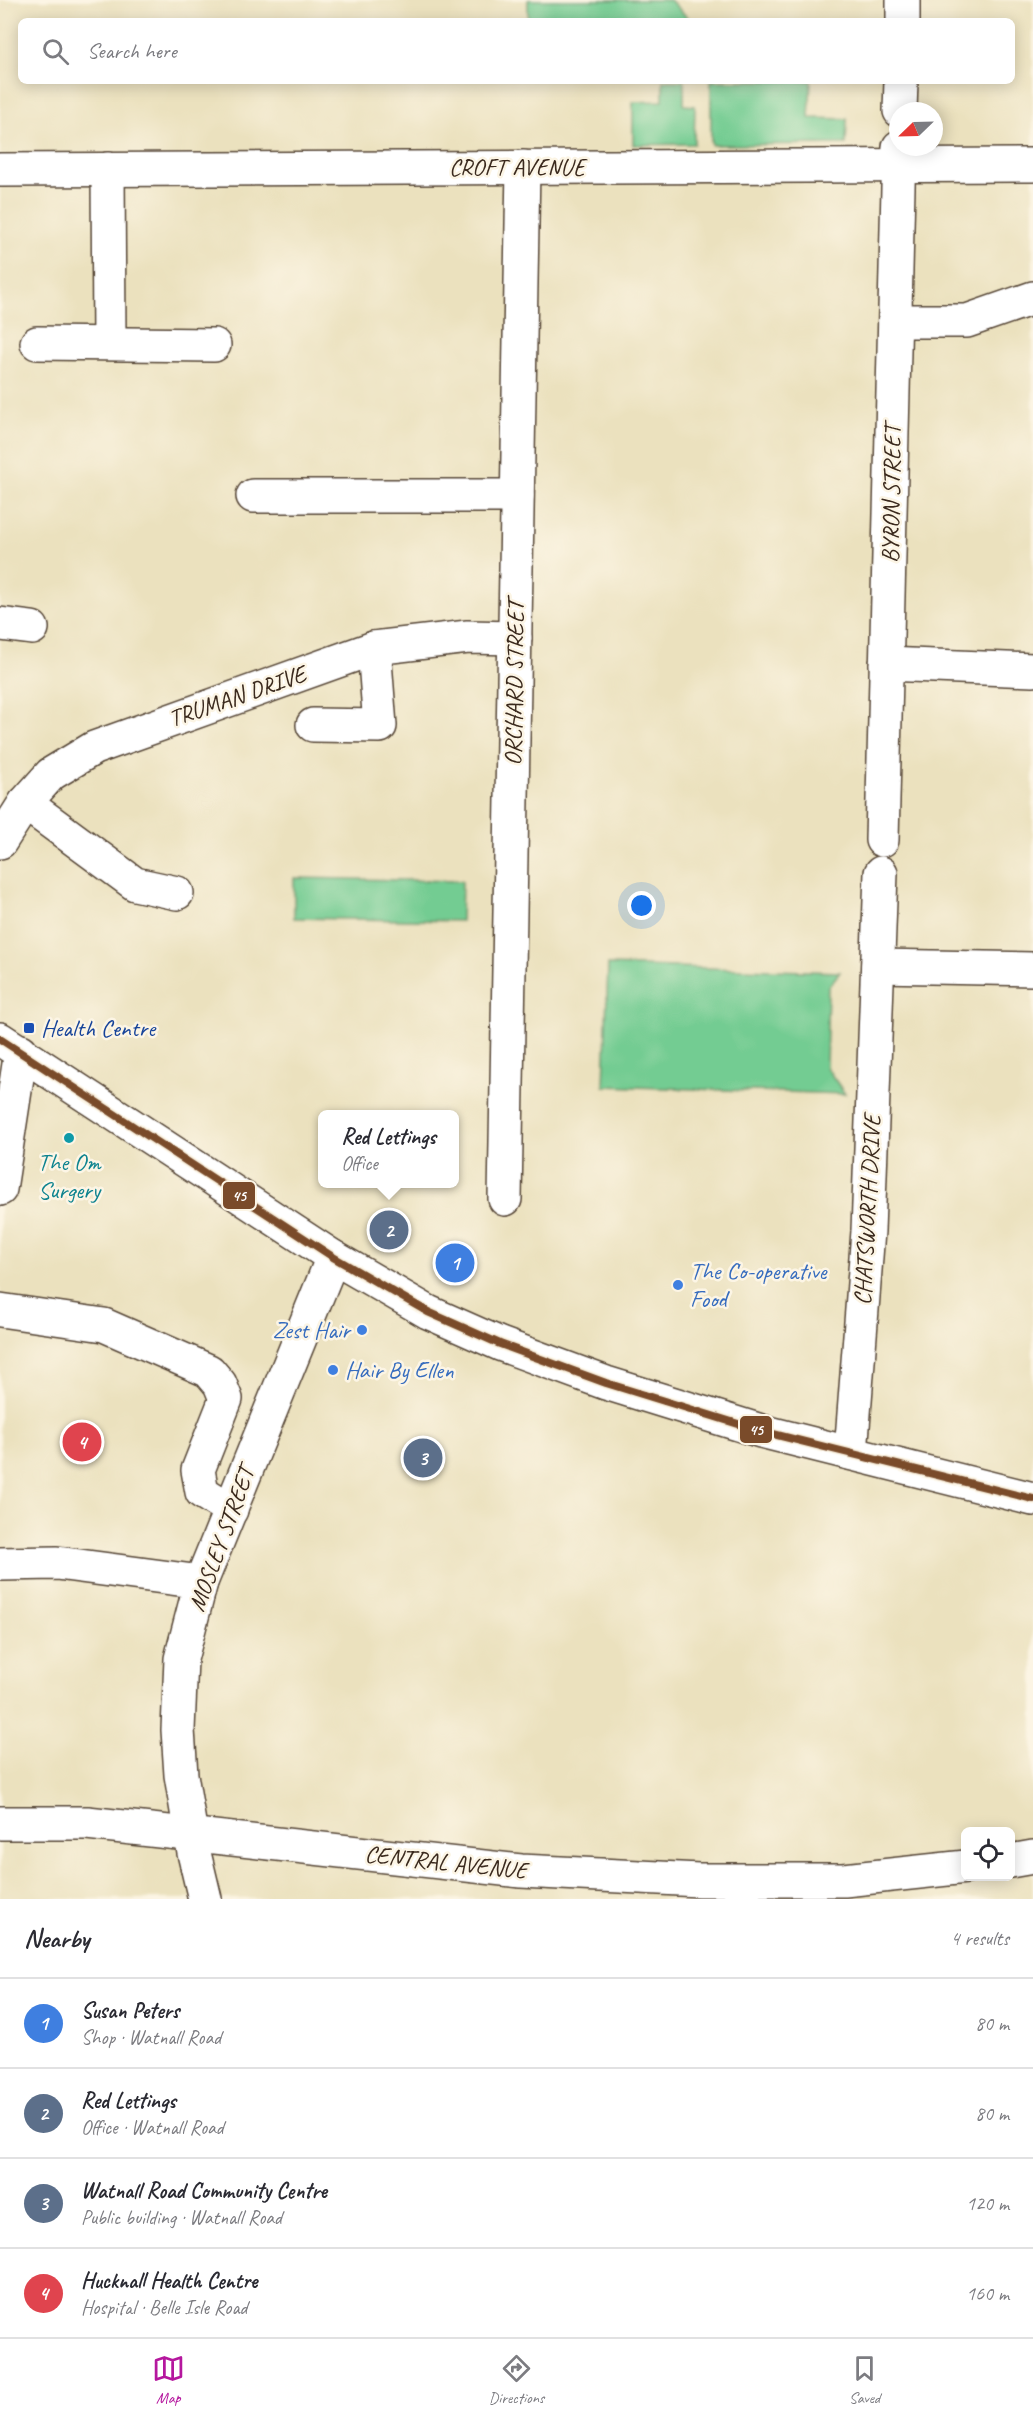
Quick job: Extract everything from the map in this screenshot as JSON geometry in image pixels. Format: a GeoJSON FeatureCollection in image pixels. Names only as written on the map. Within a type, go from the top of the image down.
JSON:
{"type":"FeatureCollection","features":[{"type":"Feature","properties":{"kind":"street"},"geometry":{"type":"LineString","coordinates":[[903,0],[903,18]]}},
{"type":"Feature","properties":{"kind":"street"},"geometry":{"type":"LineString","coordinates":[[900,102],[901,84]]}},
{"type":"Feature","properties":{"kind":"street","name":"CROFT AVENUE"},"geometry":{"type":"LineString","coordinates":[[0,170],[523,167],[899,156],[1033,165]]}},
{"type":"Feature","properties":{"kind":"street","name":"BYRON STREET"},"geometry":{"type":"LineString","coordinates":[[882,840],[899,156]]}},
{"type":"Feature","properties":{"kind":"street","name":"ORCHARD STREET"},"geometry":{"type":"LineString","coordinates":[[505,1199],[523,167]]}},
{"type":"Feature","properties":{"kind":"street"},"geometry":{"type":"LineString","coordinates":[[108,169],[109,344]]}},
{"type":"Feature","properties":{"kind":"street"},"geometry":{"type":"LineString","coordinates":[[895,321],[967,321],[1033,298]]}},
{"type":"Feature","properties":{"kind":"street"},"geometry":{"type":"LineString","coordinates":[[37,343],[214,345]]}},
{"type":"Feature","properties":{"kind":"street"},"geometry":{"type":"LineString","coordinates":[[254,496],[517,496]]}},
{"type":"Feature","properties":{"kind":"street"},"geometry":{"type":"LineString","coordinates":[[0,624],[32,628]]}},
{"type":"Feature","properties":{"kind":"street","name":"TRUMAN DRIVE"},"geometry":{"type":"LineString","coordinates":[[0,842],[25,803],[51,774],[94,748],[374,648],[468,637],[515,638]]}},
{"type":"Feature","properties":{"kind":"street"},"geometry":{"type":"LineString","coordinates":[[313,725],[380,726],[374,648]]}},
{"type":"Feature","properties":{"kind":"street"},"geometry":{"type":"LineString","coordinates":[[886,664],[1033,670]]}},
{"type":"Feature","properties":{"kind":"street"},"geometry":{"type":"LineString","coordinates":[[25,803],[135,884],[177,893]]}},
{"type":"Feature","properties":{"kind":"street","name":"CHATSWORTH DRIVE"},"geometry":{"type":"LineString","coordinates":[[850,1453],[868,1231],[881,873]]}},
{"type":"Feature","properties":{"kind":"street"},"geometry":{"type":"LineString","coordinates":[[878,966],[1033,969]]}},
{"type":"Feature","properties":{"kind":"street"},"geometry":{"type":"LineString","coordinates":[[0,1189],[11,1045],[333,1257],[428,1312],[500,1344],[606,1383],[760,1431],[1033,1499]]}},
{"type":"Feature","properties":{"kind":"street","name":"MOSLEY STREET"},"geometry":{"type":"LineString","coordinates":[[205,1899],[181,1775],[178,1730],[182,1659],[201,1582],[333,1257]]}},
{"type":"Feature","properties":{"kind":"street"},"geometry":{"type":"LineString","coordinates":[[0,1310],[104,1325],[209,1371],[220,1384],[226,1399],[198,1470],[202,1492],[231,1510]]}},
{"type":"Feature","properties":{"kind":"street"},"geometry":{"type":"LineString","coordinates":[[0,1564],[57,1563],[201,1582]]}},
{"type":"Feature","properties":{"kind":"street","name":"CENTRAL AVENUE"},"geometry":{"type":"LineString","coordinates":[[0,1823],[87,1824],[521,1871],[699,1880],[844,1880],[961,1868]]}},
{"type":"Feature","properties":{"kind":"street"},"geometry":{"type":"LineString","coordinates":[[1015,1860],[1033,1857]]}},
{"type":"Feature","properties":{"kind":"green space"},"geometry":{"type":"Polygon","coordinates":[[[528,0],[670,0],[688,18],[528,18],[528,0]]]}},
{"type":"Feature","properties":{"kind":"green space"},"geometry":{"type":"Polygon","coordinates":[[[663,84],[684,84],[684,105],[695,106],[694,144],[633,145],[633,102],[663,101],[663,84]]]}},
{"type":"Feature","properties":{"kind":"green space"},"geometry":{"type":"Polygon","coordinates":[[[711,84],[811,84],[809,118],[847,119],[846,144],[711,145],[711,84]]]}},
{"type":"Feature","properties":{"kind":"green space"},"geometry":{"type":"Polygon","coordinates":[[[294,878],[462,881],[461,921],[294,918],[294,878]]]}},
{"type":"Feature","properties":{"kind":"green space"},"geometry":{"type":"Polygon","coordinates":[[[608,965],[840,972],[828,987],[826,1067],[845,1094],[604,1086],[608,965]]]}},
{"type":"Feature","properties":{"kind":"transit line","name":"45"},"geometry":{"type":"LineString","coordinates":[[0,1039],[333,1257],[428,1312],[500,1344],[606,1383],[761,1431],[1033,1499]]}},
{"type":"Feature","properties":{"kind":"place","name":"Health Centre"},"geometry":{"type":"Point","coordinates":[29,1028]}},
{"type":"Feature","properties":{"kind":"place","name":"The Om Surgery"},"geometry":{"type":"Point","coordinates":[69,1138]}},
{"type":"Feature","properties":{"kind":"place","name":"Red Lettings"},"geometry":{"type":"Point","coordinates":[389,1230]}},
{"type":"Feature","properties":{"kind":"place","name":"Susan Peters"},"geometry":{"type":"Point","coordinates":[455,1263]}},
{"type":"Feature","properties":{"kind":"place","name":"The Co-operative Food"},"geometry":{"type":"Point","coordinates":[678,1285]}},
{"type":"Feature","properties":{"kind":"place","name":"Zest Hair"},"geometry":{"type":"Point","coordinates":[362,1330]}},
{"type":"Feature","properties":{"kind":"place","name":"Hair By Ellen"},"geometry":{"type":"Point","coordinates":[333,1370]}},
{"type":"Feature","properties":{"kind":"place","name":"Hucknall Health Centre"},"geometry":{"type":"Point","coordinates":[82,1442]}},
{"type":"Feature","properties":{"kind":"place","name":"Watnall Road Community Centre"},"geometry":{"type":"Point","coordinates":[423,1458]}}]}
